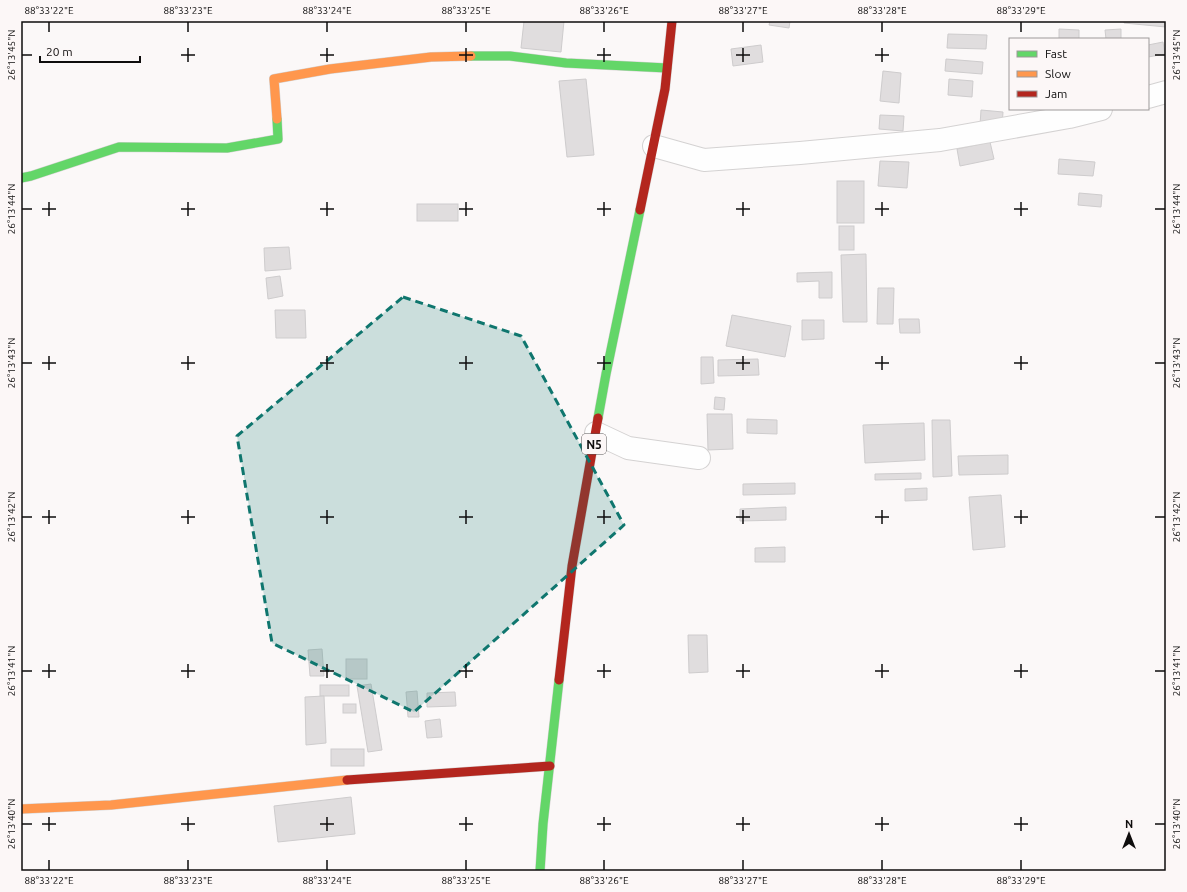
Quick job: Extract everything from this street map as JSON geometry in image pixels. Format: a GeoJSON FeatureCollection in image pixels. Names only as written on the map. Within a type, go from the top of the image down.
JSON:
{"type":"FeatureCollection","features":[{"type":"Feature","properties":{"kind":"main road","name":"N5"},"geometry":{"type":"LineString","coordinates":[[540,871],[543,824],[572,566],[606,374],[665,89],[672,21]]}},
{"type":"Feature","properties":{"kind":"main road"},"geometry":{"type":"LineString","coordinates":[[21,178],[119,147],[227,148],[278,139],[274,79],[330,69],[431,57],[510,56],[566,63],[667,68]]}},
{"type":"Feature","properties":{"kind":"main road"},"geometry":{"type":"LineString","coordinates":[[21,809],[111,806],[354,779],[550,766]]}},
{"type":"Feature","properties":{"kind":"street"},"geometry":{"type":"LineString","coordinates":[[1149,97],[1166,92]]}},
{"type":"Feature","properties":{"kind":"street"},"geometry":{"type":"LineString","coordinates":[[654,146],[704,160],[800,153],[940,140],[1069,118],[1097,110]]}},
{"type":"Feature","properties":{"kind":"street"},"geometry":{"type":"LineString","coordinates":[[596,433],[628,448],[699,458]]}},
{"type":"Feature","properties":{"kind":"highlighted area"},"geometry":{"type":"Polygon","coordinates":[[[403,297],[521,336],[624,525],[414,712],[272,643],[237,436],[403,297]]]}},
{"type":"Feature","properties":{"kind":"building"},"geometry":{"type":"Polygon","coordinates":[[[524,21],[564,21],[561,52],[521,48],[524,21]]]}},
{"type":"Feature","properties":{"kind":"building"},"geometry":{"type":"Polygon","coordinates":[[[770,21],[790,21],[789,28],[769,25],[770,21]]]}},
{"type":"Feature","properties":{"kind":"building"},"geometry":{"type":"Polygon","coordinates":[[[1124,21],[1166,21],[1166,27],[1124,23],[1124,21]]]}},
{"type":"Feature","properties":{"kind":"building"},"geometry":{"type":"Polygon","coordinates":[[[1059,29],[1079,30],[1079,38],[1059,38],[1059,29]]]}},
{"type":"Feature","properties":{"kind":"building"},"geometry":{"type":"Polygon","coordinates":[[[1121,29],[1121,38],[1106,38],[1105,30],[1121,29]]]}},
{"type":"Feature","properties":{"kind":"building"},"geometry":{"type":"Polygon","coordinates":[[[948,34],[987,35],[986,49],[947,48],[948,34]]]}},
{"type":"Feature","properties":{"kind":"building"},"geometry":{"type":"Polygon","coordinates":[[[1163,42],[1165,54],[1149,57],[1149,45],[1163,42]]]}},
{"type":"Feature","properties":{"kind":"building"},"geometry":{"type":"Polygon","coordinates":[[[761,45],[763,62],[733,66],[731,49],[761,45]]]}},
{"type":"Feature","properties":{"kind":"building"},"geometry":{"type":"Polygon","coordinates":[[[946,59],[983,62],[982,74],[945,71],[946,59]]]}},
{"type":"Feature","properties":{"kind":"building"},"geometry":{"type":"Polygon","coordinates":[[[883,71],[901,73],[899,103],[880,101],[883,71]]]}},
{"type":"Feature","properties":{"kind":"building"},"geometry":{"type":"Polygon","coordinates":[[[586,79],[594,155],[567,157],[559,81],[586,79]]]}},
{"type":"Feature","properties":{"kind":"building"},"geometry":{"type":"Polygon","coordinates":[[[949,79],[973,81],[972,97],[948,95],[949,79]]]}},
{"type":"Feature","properties":{"kind":"building"},"geometry":{"type":"Polygon","coordinates":[[[981,110],[1003,112],[1002,127],[980,125],[981,110]]]}},
{"type":"Feature","properties":{"kind":"building"},"geometry":{"type":"Polygon","coordinates":[[[880,115],[904,116],[903,131],[879,129],[880,115]]]}},
{"type":"Feature","properties":{"kind":"building"},"geometry":{"type":"Polygon","coordinates":[[[990,142],[994,159],[960,166],[957,149],[990,142]]]}},
{"type":"Feature","properties":{"kind":"building"},"geometry":{"type":"Polygon","coordinates":[[[1059,159],[1095,162],[1093,176],[1058,174],[1059,159]]]}},
{"type":"Feature","properties":{"kind":"building"},"geometry":{"type":"Polygon","coordinates":[[[880,161],[909,162],[907,188],[878,186],[880,161]]]}},
{"type":"Feature","properties":{"kind":"building"},"geometry":{"type":"Polygon","coordinates":[[[837,181],[864,181],[864,223],[837,223],[837,181]]]}},
{"type":"Feature","properties":{"kind":"building"},"geometry":{"type":"Polygon","coordinates":[[[1079,193],[1102,195],[1101,207],[1078,205],[1079,193]]]}},
{"type":"Feature","properties":{"kind":"building"},"geometry":{"type":"Polygon","coordinates":[[[417,204],[458,204],[458,221],[417,221],[417,204]]]}},
{"type":"Feature","properties":{"kind":"building"},"geometry":{"type":"Polygon","coordinates":[[[839,226],[854,226],[854,250],[839,250],[839,226]]]}},
{"type":"Feature","properties":{"kind":"building"},"geometry":{"type":"Polygon","coordinates":[[[289,247],[291,269],[265,271],[264,248],[289,247]]]}},
{"type":"Feature","properties":{"kind":"building"},"geometry":{"type":"Polygon","coordinates":[[[866,254],[867,322],[843,322],[841,255],[866,254]]]}},
{"type":"Feature","properties":{"kind":"building"},"geometry":{"type":"Polygon","coordinates":[[[832,272],[832,298],[819,298],[819,281],[797,282],[797,273],[832,272]]]}},
{"type":"Feature","properties":{"kind":"building"},"geometry":{"type":"Polygon","coordinates":[[[280,276],[283,296],[268,299],[266,278],[280,276]]]}},
{"type":"Feature","properties":{"kind":"building"},"geometry":{"type":"Polygon","coordinates":[[[878,288],[894,288],[893,324],[877,324],[878,288]]]}},
{"type":"Feature","properties":{"kind":"building"},"geometry":{"type":"Polygon","coordinates":[[[275,310],[305,310],[306,338],[276,338],[275,310]]]}},
{"type":"Feature","properties":{"kind":"building"},"geometry":{"type":"Polygon","coordinates":[[[732,315],[791,326],[785,357],[726,346],[732,315]]]}},
{"type":"Feature","properties":{"kind":"building"},"geometry":{"type":"Polygon","coordinates":[[[899,319],[919,319],[920,333],[900,333],[899,319]]]}},
{"type":"Feature","properties":{"kind":"building"},"geometry":{"type":"Polygon","coordinates":[[[802,320],[824,320],[824,339],[802,340],[802,320]]]}},
{"type":"Feature","properties":{"kind":"building"},"geometry":{"type":"Polygon","coordinates":[[[701,357],[713,357],[714,383],[701,384],[701,357]]]}},
{"type":"Feature","properties":{"kind":"building"},"geometry":{"type":"Polygon","coordinates":[[[758,359],[759,375],[718,376],[718,360],[758,359]]]}},
{"type":"Feature","properties":{"kind":"building"},"geometry":{"type":"Polygon","coordinates":[[[715,397],[725,398],[724,410],[714,409],[715,397]]]}},
{"type":"Feature","properties":{"kind":"building"},"geometry":{"type":"Polygon","coordinates":[[[707,414],[732,414],[733,449],[708,450],[707,414]]]}},
{"type":"Feature","properties":{"kind":"building"},"geometry":{"type":"Polygon","coordinates":[[[747,419],[777,420],[777,434],[747,433],[747,419]]]}},
{"type":"Feature","properties":{"kind":"building"},"geometry":{"type":"Polygon","coordinates":[[[932,420],[950,420],[952,476],[933,477],[932,420]]]}},
{"type":"Feature","properties":{"kind":"building"},"geometry":{"type":"Polygon","coordinates":[[[924,423],[925,460],[865,463],[863,425],[924,423]]]}},
{"type":"Feature","properties":{"kind":"building"},"geometry":{"type":"Polygon","coordinates":[[[1008,455],[1008,474],[959,475],[958,456],[1008,455]]]}},
{"type":"Feature","properties":{"kind":"building"},"geometry":{"type":"Polygon","coordinates":[[[921,473],[921,479],[875,480],[875,474],[921,473]]]}},
{"type":"Feature","properties":{"kind":"building"},"geometry":{"type":"Polygon","coordinates":[[[795,483],[795,494],[743,495],[743,484],[795,483]]]}},
{"type":"Feature","properties":{"kind":"building"},"geometry":{"type":"Polygon","coordinates":[[[927,488],[927,500],[905,501],[905,489],[927,488]]]}},
{"type":"Feature","properties":{"kind":"building"},"geometry":{"type":"Polygon","coordinates":[[[1001,495],[1005,547],[973,550],[969,497],[1001,495]]]}},
{"type":"Feature","properties":{"kind":"building"},"geometry":{"type":"Polygon","coordinates":[[[786,507],[786,520],[740,521],[740,509],[786,507]]]}},
{"type":"Feature","properties":{"kind":"building"},"geometry":{"type":"Polygon","coordinates":[[[785,547],[785,562],[755,562],[755,548],[785,547]]]}},
{"type":"Feature","properties":{"kind":"building"},"geometry":{"type":"Polygon","coordinates":[[[688,635],[707,635],[708,672],[689,673],[688,635]]]}},
{"type":"Feature","properties":{"kind":"building"},"geometry":{"type":"Polygon","coordinates":[[[322,649],[324,676],[310,676],[308,650],[322,649]]]}},
{"type":"Feature","properties":{"kind":"building"},"geometry":{"type":"Polygon","coordinates":[[[346,659],[367,659],[367,679],[346,679],[346,659]]]}},
{"type":"Feature","properties":{"kind":"building"},"geometry":{"type":"Polygon","coordinates":[[[371,684],[382,750],[368,752],[357,686],[371,684]]]}},
{"type":"Feature","properties":{"kind":"building"},"geometry":{"type":"Polygon","coordinates":[[[320,685],[349,685],[349,696],[320,696],[320,685]]]}},
{"type":"Feature","properties":{"kind":"building"},"geometry":{"type":"Polygon","coordinates":[[[417,691],[419,717],[408,717],[406,692],[417,691]]]}},
{"type":"Feature","properties":{"kind":"building"},"geometry":{"type":"Polygon","coordinates":[[[455,692],[456,706],[427,707],[427,693],[455,692]]]}},
{"type":"Feature","properties":{"kind":"building"},"geometry":{"type":"Polygon","coordinates":[[[324,696],[326,743],[306,745],[305,697],[324,696]]]}},
{"type":"Feature","properties":{"kind":"building"},"geometry":{"type":"Polygon","coordinates":[[[343,704],[356,704],[356,713],[343,713],[343,704]]]}},
{"type":"Feature","properties":{"kind":"building"},"geometry":{"type":"Polygon","coordinates":[[[440,719],[442,737],[427,738],[425,721],[440,719]]]}},
{"type":"Feature","properties":{"kind":"building"},"geometry":{"type":"Polygon","coordinates":[[[331,749],[364,749],[364,766],[331,766],[331,749]]]}},
{"type":"Feature","properties":{"kind":"building"},"geometry":{"type":"Polygon","coordinates":[[[351,797],[355,834],[278,842],[274,806],[351,797]]]}},
{"type":"Feature","properties":{"kind":"traffic: fast"},"geometry":{"type":"LineString","coordinates":[[471,56],[510,56],[566,63],[667,68]]}},
{"type":"Feature","properties":{"kind":"traffic: fast"},"geometry":{"type":"LineString","coordinates":[[21,178],[119,147],[227,148],[278,139],[277,119]]}},
{"type":"Feature","properties":{"kind":"traffic: fast"},"geometry":{"type":"LineString","coordinates":[[598,418],[640,210]]}},
{"type":"Feature","properties":{"kind":"traffic: fast"},"geometry":{"type":"LineString","coordinates":[[540,871],[543,824],[559,680]]}},
{"type":"Feature","properties":{"kind":"traffic: slow"},"geometry":{"type":"LineString","coordinates":[[277,119],[274,79],[330,69],[431,57],[471,56]]}},
{"type":"Feature","properties":{"kind":"traffic: slow"},"geometry":{"type":"LineString","coordinates":[[21,809],[111,805],[347,780]]}},
{"type":"Feature","properties":{"kind":"traffic: jam"},"geometry":{"type":"LineString","coordinates":[[640,210],[665,89],[672,21]]}},
{"type":"Feature","properties":{"kind":"traffic: jam"},"geometry":{"type":"LineString","coordinates":[[559,680],[572,566],[598,418]]}},
{"type":"Feature","properties":{"kind":"traffic: jam"},"geometry":{"type":"LineString","coordinates":[[347,780],[550,766]]}}]}
